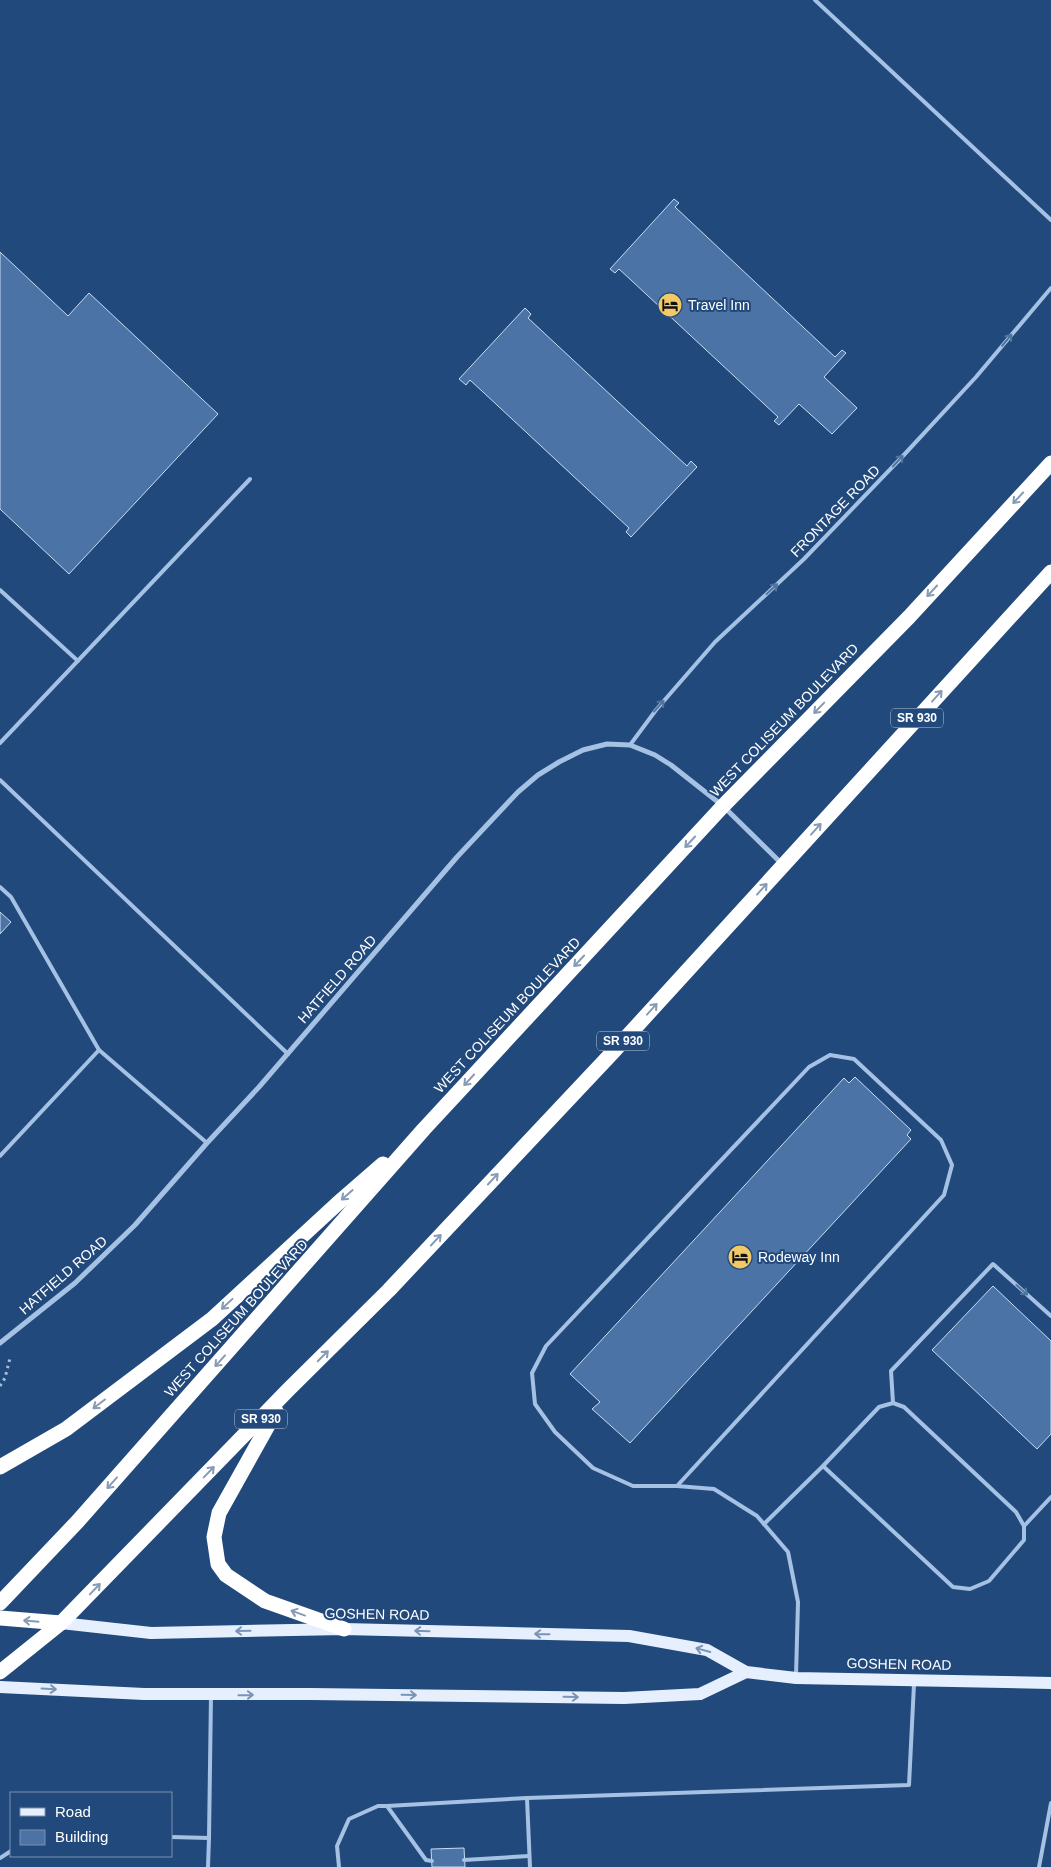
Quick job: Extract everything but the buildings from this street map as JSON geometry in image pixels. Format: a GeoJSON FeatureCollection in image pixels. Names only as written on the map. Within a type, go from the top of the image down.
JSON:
{"type":"FeatureCollection","features":[{"type":"Feature","properties":{"kind":"highway","name":"WEST COLISEUM BOULEVARD"},"geometry":{"type":"LineString","coordinates":[[0,1603],[84,1514],[424,1129],[723,806],[909,617],[1051,463]]}},
{"type":"Feature","properties":{"kind":"highway","name":"SR 930"},"geometry":{"type":"LineString","coordinates":[[0,1672],[61,1624],[288,1390],[396,1283],[613,1052],[1051,572]]}},
{"type":"Feature","properties":{"kind":"highway"},"geometry":{"type":"LineString","coordinates":[[0,1467],[66,1430],[212,1319],[337,1204],[424,1129]]}},
{"type":"Feature","properties":{"kind":"highway"},"geometry":{"type":"LineString","coordinates":[[288,1390],[219,1513],[214,1537],[218,1564],[226,1575],[265,1601],[344,1629]]}},
{"type":"Feature","properties":{"kind":"highway","name":"GOSHEN ROAD"},"geometry":{"type":"LineString","coordinates":[[0,1618],[61,1624]]}},
{"type":"Feature","properties":{"kind":"main road","name":"GOSHEN ROAD"},"geometry":{"type":"LineString","coordinates":[[61,1624],[150,1633],[344,1629],[629,1636],[707,1650],[746,1672],[796,1678],[1051,1683]]}},
{"type":"Feature","properties":{"kind":"main road"},"geometry":{"type":"LineString","coordinates":[[0,1687],[144,1694],[633,1697],[700,1694],[746,1672]]}},
{"type":"Feature","properties":{"kind":"street","name":"HATFIELD ROAD"},"geometry":{"type":"LineString","coordinates":[[1,1342],[75,1283],[135,1225],[207,1143],[259,1088],[457,857],[518,792],[538,775],[559,762],[583,750],[607,744],[630,745],[655,755],[671,765],[723,806],[784,865]]}},
{"type":"Feature","properties":{"kind":"lane"},"geometry":{"type":"LineString","coordinates":[[814,0],[1051,220]]}},
{"type":"Feature","properties":{"kind":"lane","name":"FRONTAGE ROAD"},"geometry":{"type":"LineString","coordinates":[[630,745],[656,710],[716,642],[816,548],[976,377],[1051,288]]}},
{"type":"Feature","properties":{"kind":"lane"},"geometry":{"type":"LineString","coordinates":[[0,743],[250,479]]}},
{"type":"Feature","properties":{"kind":"lane"},"geometry":{"type":"LineString","coordinates":[[0,590],[78,661]]}},
{"type":"Feature","properties":{"kind":"lane"},"geometry":{"type":"LineString","coordinates":[[0,780],[288,1054]]}},
{"type":"Feature","properties":{"kind":"lane"},"geometry":{"type":"LineString","coordinates":[[0,887],[11,897],[99,1050],[207,1143]]}},
{"type":"Feature","properties":{"kind":"lane"},"geometry":{"type":"LineString","coordinates":[[0,1156],[99,1050]]}},
{"type":"Feature","properties":{"kind":"lane"},"geometry":{"type":"LineString","coordinates":[[677,1486],[944,1194],[952,1164],[941,1140],[854,1059],[830,1055],[809,1067],[546,1346],[532,1373],[535,1404],[555,1432],[593,1468],[633,1486],[677,1486],[714,1489],[757,1516],[764,1524],[788,1552],[798,1602],[796,1678]]}},
{"type":"Feature","properties":{"kind":"lane"},"geometry":{"type":"LineString","coordinates":[[893,1402],[891,1371],[993,1264],[1051,1316]]}},
{"type":"Feature","properties":{"kind":"lane"},"geometry":{"type":"LineString","coordinates":[[764,1524],[879,1407],[893,1402],[904,1407],[1016,1512],[1024,1526],[1024,1540],[989,1581],[970,1589],[953,1587],[823,1466]]}},
{"type":"Feature","properties":{"kind":"lane"},"geometry":{"type":"LineString","coordinates":[[1024,1526],[1051,1496]]}},
{"type":"Feature","properties":{"kind":"lane"},"geometry":{"type":"LineString","coordinates":[[339,1867],[338,1846],[349,1819],[378,1806],[527,1798],[909,1784],[914,1681]]}},
{"type":"Feature","properties":{"kind":"lane"},"geometry":{"type":"LineString","coordinates":[[208,1867],[211,1695]]}},
{"type":"Feature","properties":{"kind":"lane"},"geometry":{"type":"LineString","coordinates":[[527,1798],[530,1867]]}},
{"type":"Feature","properties":{"kind":"lane"},"geometry":{"type":"LineString","coordinates":[[1039,1867],[1051,1803]]}},
{"type":"Feature","properties":{"kind":"lane"},"geometry":{"type":"LineString","coordinates":[[387,1806],[426,1860],[432,1861]]}},
{"type":"Feature","properties":{"kind":"lane"},"geometry":{"type":"LineString","coordinates":[[172,1836],[209,1838]]}},
{"type":"Feature","properties":{"kind":"lane"},"geometry":{"type":"LineString","coordinates":[[464,1860],[529,1856]]}},
{"type":"Feature","properties":{"kind":"path"},"geometry":{"type":"LineString","coordinates":[[0,1386],[5,1378],[11,1354]]}},
{"type":"Feature","properties":{"kind":"place","name":"Travel Inn"},"geometry":{"type":"Point","coordinates":[670,305]}},
{"type":"Feature","properties":{"kind":"place","name":"Rodeway Inn"},"geometry":{"type":"Point","coordinates":[740,1257]}}]}
